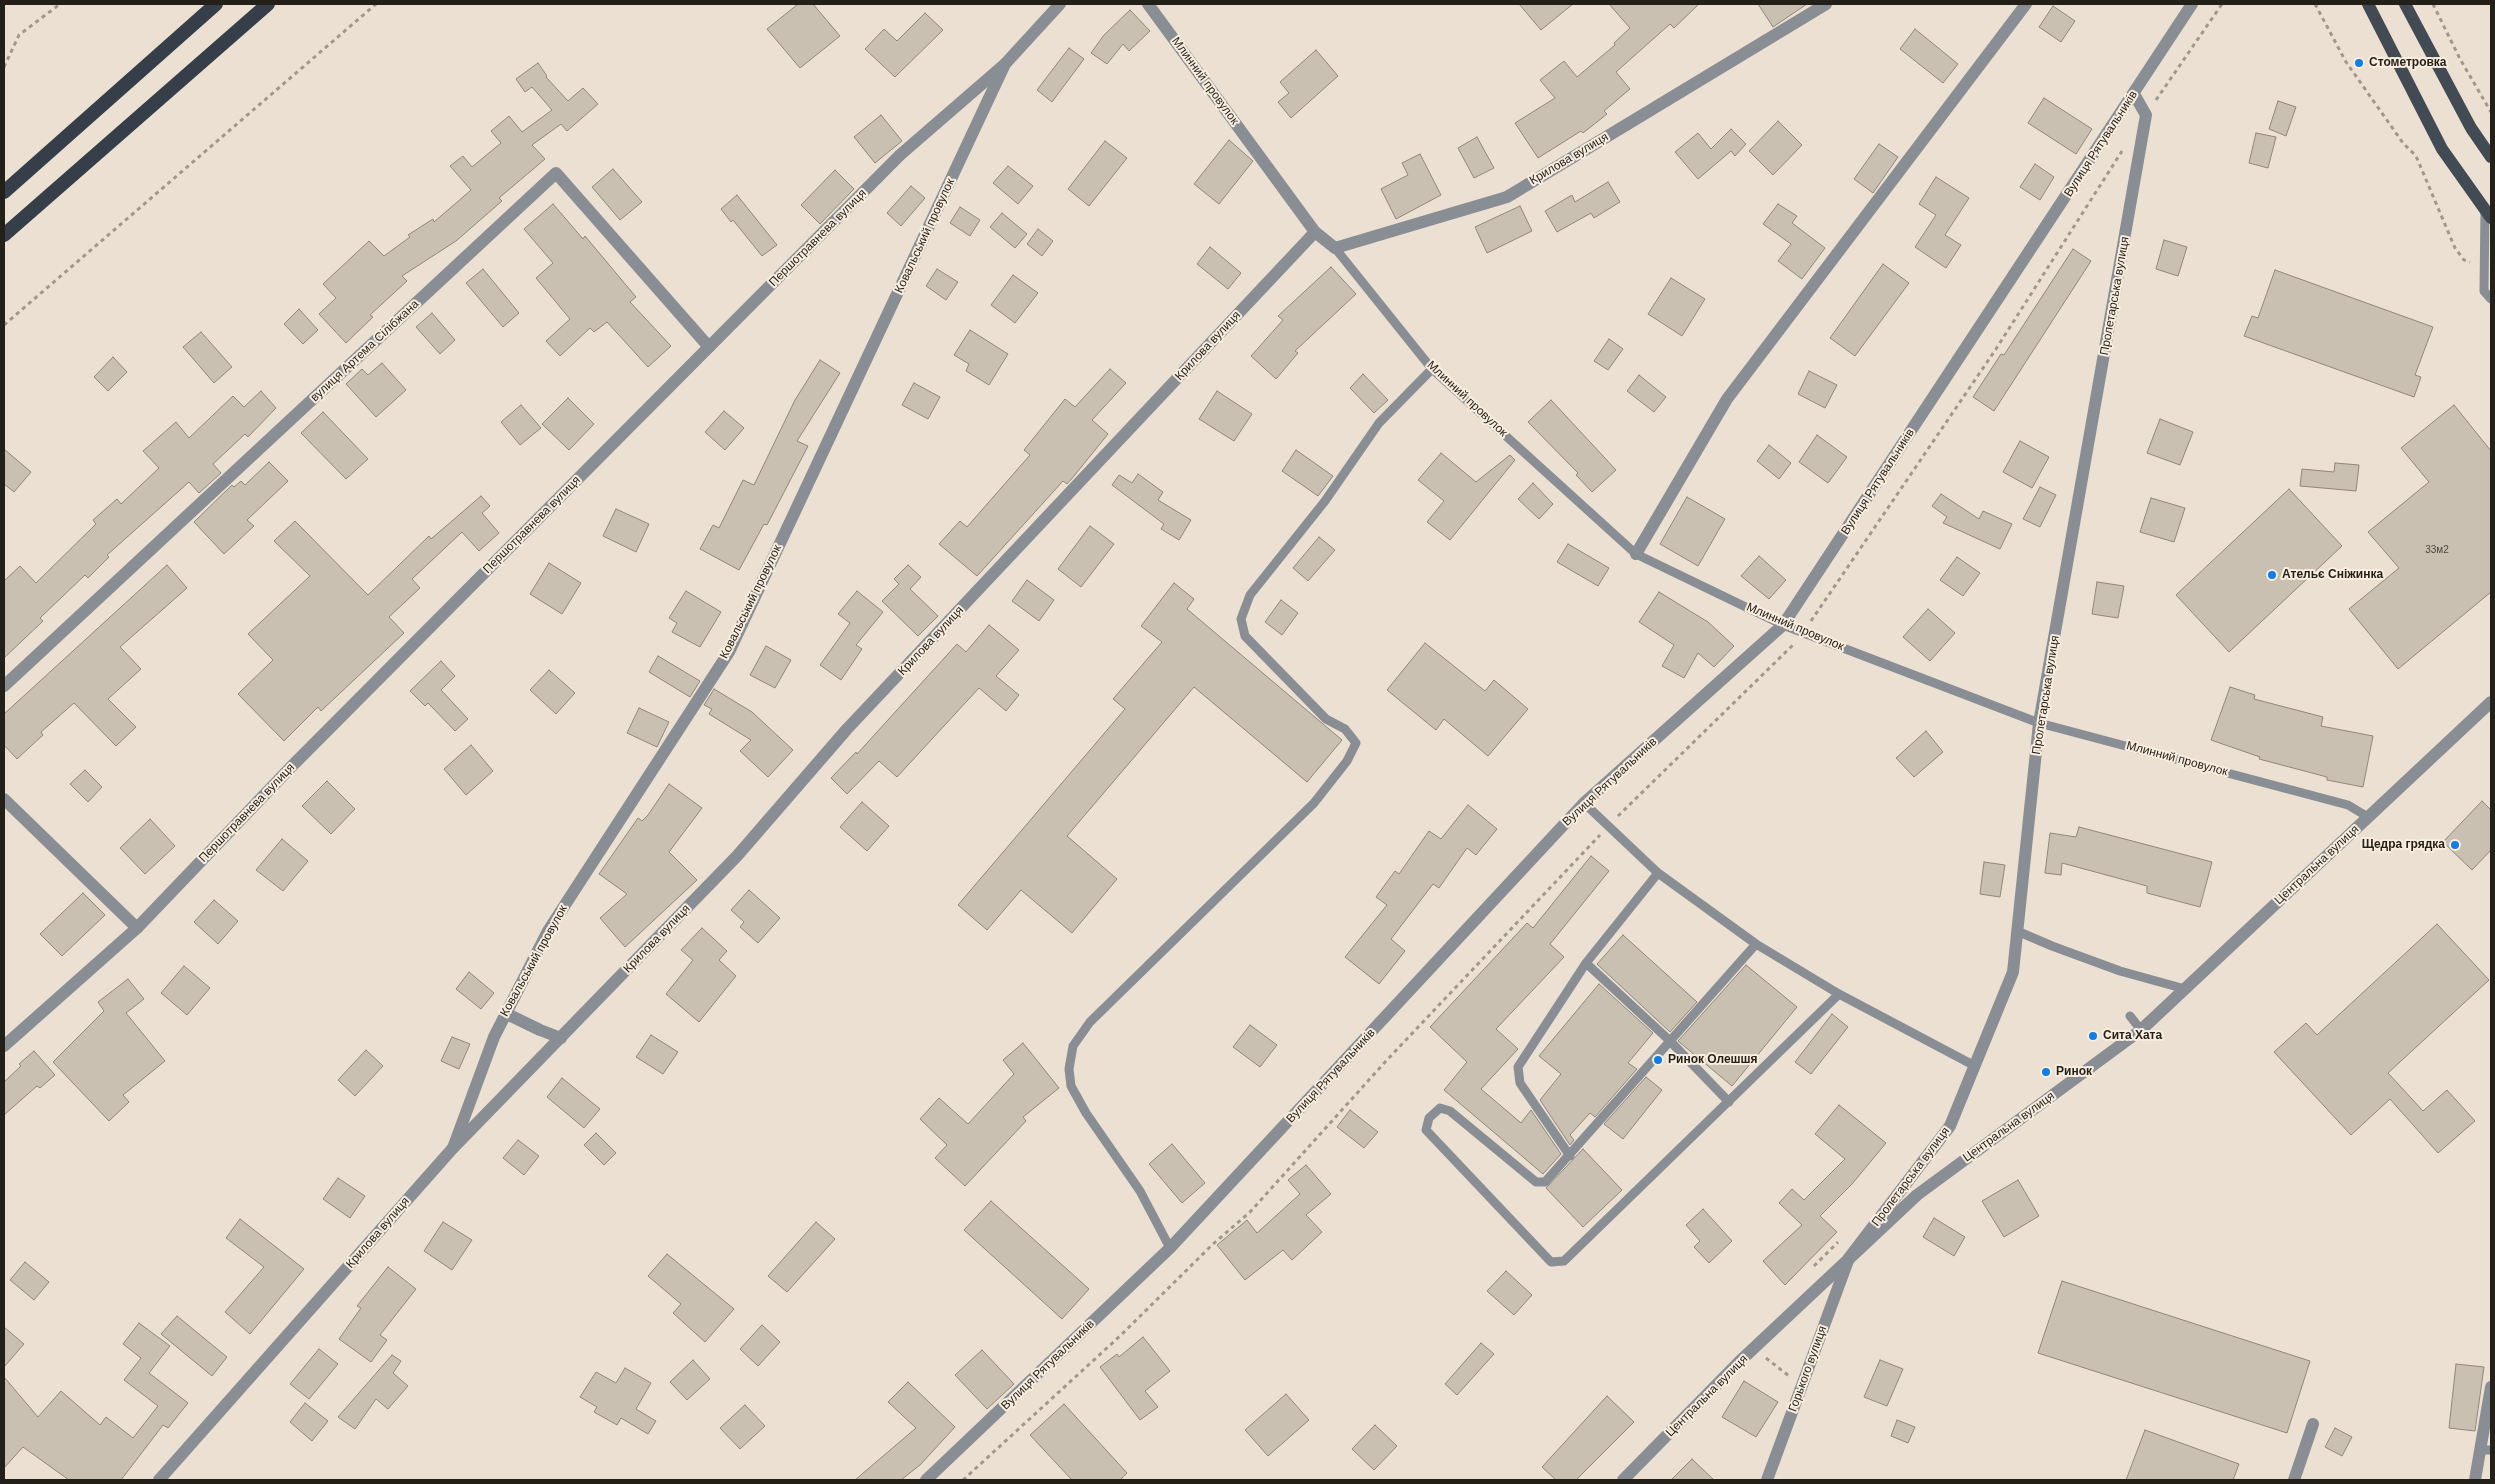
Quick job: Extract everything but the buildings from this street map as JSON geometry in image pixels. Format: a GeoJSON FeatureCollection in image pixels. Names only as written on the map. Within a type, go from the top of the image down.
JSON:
{"type":"FeatureCollection","features":[{"type":"Feature","properties":{"kind":"highway"},"geometry":{"type":"LineString","coordinates":[[4,192],[216,4]]}},
{"type":"Feature","properties":{"kind":"highway"},"geometry":{"type":"LineString","coordinates":[[4,235],[268,4]]}},
{"type":"Feature","properties":{"kind":"main road"},"geometry":{"type":"LineString","coordinates":[[2368,4],[2442,149],[2488,214]]}},
{"type":"Feature","properties":{"kind":"main road"},"geometry":{"type":"LineString","coordinates":[[2405,4],[2471,128],[2491,157]]}},
{"type":"Feature","properties":{"kind":"street","name":"Першотравнева вулиця"},"geometry":{"type":"LineString","coordinates":[[4,1046],[137,928],[298,760],[708,347],[900,155],[1005,64],[1060,4]]}},
{"type":"Feature","properties":{"kind":"street","name":"Млинний провулок"},"geometry":{"type":"LineString","coordinates":[[1148,4],[1315,232]]}},
{"type":"Feature","properties":{"kind":"street","name":"Крилова вулиця"},"geometry":{"type":"LineString","coordinates":[[1335,248],[1507,197],[1826,4]]}},
{"type":"Feature","properties":{"kind":"street"},"geometry":{"type":"LineString","coordinates":[[1636,554],[1727,399],[2026,4]]}},
{"type":"Feature","properties":{"kind":"street","name":"Вулиця Рятувальників"},"geometry":{"type":"LineString","coordinates":[[926,1480],[1170,1248],[1584,803],[1784,625],[2192,4]]}},
{"type":"Feature","properties":{"kind":"street","name":"Ковальський провулок"},"geometry":{"type":"LineString","coordinates":[[453,1148],[504,1012],[548,931],[729,652],[1005,64]]}},
{"type":"Feature","properties":{"kind":"street"},"geometry":{"type":"LineString","coordinates":[[2134,94],[2146,115]]}},
{"type":"Feature","properties":{"kind":"street","name":"Пролетарська вулиця"},"geometry":{"type":"LineString","coordinates":[[1849,1258],[1950,1126],[2013,972],[2039,723],[2146,115]]}},
{"type":"Feature","properties":{"kind":"street","name":"вулиця Артема Сілібжана"},"geometry":{"type":"LineString","coordinates":[[4,686],[556,173],[708,347]]}},
{"type":"Feature","properties":{"kind":"street"},"geometry":{"type":"LineString","coordinates":[[1315,232],[1335,248]]}},
{"type":"Feature","properties":{"kind":"street","name":"Крилова вулиця"},"geometry":{"type":"LineString","coordinates":[[159,1480],[453,1148],[737,856],[847,729],[1315,232]]}},
{"type":"Feature","properties":{"kind":"street","name":"Центральна вулиця"},"geometry":{"type":"LineString","coordinates":[[1623,1480],[1739,1362],[1917,1194],[2141,1030],[2491,702]]}},
{"type":"Feature","properties":{"kind":"street"},"geometry":{"type":"LineString","coordinates":[[4,799],[137,928]]}},
{"type":"Feature","properties":{"kind":"street"},"geometry":{"type":"LineString","coordinates":[[504,1012],[540,1030],[562,1038]]}},
{"type":"Feature","properties":{"kind":"street","name":"Горького вулиця"},"geometry":{"type":"LineString","coordinates":[[1767,1480],[1849,1258]]}},
{"type":"Feature","properties":{"kind":"street"},"geometry":{"type":"LineString","coordinates":[[2475,1480],[2486,1450],[2491,1387]]}},
{"type":"Feature","properties":{"kind":"street"},"geometry":{"type":"LineString","coordinates":[[2294,1480],[2313,1424]]}},
{"type":"Feature","properties":{"kind":"lane"},"geometry":{"type":"LineString","coordinates":[[2488,214],[2484,291],[2491,299]]}},
{"type":"Feature","properties":{"kind":"lane","name":"Млинний провулок"},"geometry":{"type":"LineString","coordinates":[[1335,248],[1432,368],[1636,554],[1784,625],[2039,723],[2348,805],[2368,817]]}},
{"type":"Feature","properties":{"kind":"lane"},"geometry":{"type":"LineString","coordinates":[[1170,1248],[1140,1191],[1086,1113],[1071,1086],[1068,1069],[1073,1046],[1090,1022],[1314,803],[1347,761],[1356,743],[1345,729],[1326,719],[1246,636],[1241,619],[1250,595],[1325,501],[1379,423],[1432,368]]}},
{"type":"Feature","properties":{"kind":"lane"},"geometry":{"type":"LineString","coordinates":[[1584,803],[1658,873],[1756,944],[1839,994],[1975,1066]]}},
{"type":"Feature","properties":{"kind":"lane"},"geometry":{"type":"LineString","coordinates":[[1570,1156],[1520,1082],[1518,1066],[1586,963],[1658,873]]}},
{"type":"Feature","properties":{"kind":"lane"},"geometry":{"type":"LineString","coordinates":[[2017,931],[2052,946],[2120,970],[2185,989]]}},
{"type":"Feature","properties":{"kind":"lane"},"geometry":{"type":"LineString","coordinates":[[1756,944],[1545,1182],[1536,1182],[1450,1111],[1440,1108],[1429,1118],[1426,1130],[1551,1262],[1564,1261],[1839,994]]}},
{"type":"Feature","properties":{"kind":"lane"},"geometry":{"type":"LineString","coordinates":[[1586,963],[1669,1040],[1729,1102]]}},
{"type":"Feature","properties":{"kind":"lane"},"geometry":{"type":"LineString","coordinates":[[2130,1016],[2141,1030]]}},
{"type":"Feature","properties":{"kind":"path"},"geometry":{"type":"LineString","coordinates":[[4,67],[19,35],[60,4]]}},
{"type":"Feature","properties":{"kind":"path"},"geometry":{"type":"LineString","coordinates":[[4,325],[376,4]]}},
{"type":"Feature","properties":{"kind":"path"},"geometry":{"type":"LineString","coordinates":[[2146,115],[2222,4]]}},
{"type":"Feature","properties":{"kind":"path"},"geometry":{"type":"LineString","coordinates":[[2314,4],[2346,62],[2372,96],[2403,143],[2416,156],[2455,248],[2464,260],[2484,267]]}},
{"type":"Feature","properties":{"kind":"path"},"geometry":{"type":"LineString","coordinates":[[2433,4],[2460,59],[2491,112]]}},
{"type":"Feature","properties":{"kind":"path"},"geometry":{"type":"LineString","coordinates":[[1808,1273],[1840,1240]]}},
{"type":"Feature","properties":{"kind":"place","name":"Стометровка"},"geometry":{"type":"Point","coordinates":[2359,63]}},
{"type":"Feature","properties":{"kind":"place","name":"Ательє Сніжинка"},"geometry":{"type":"Point","coordinates":[2272,575]}},
{"type":"Feature","properties":{"kind":"place","name":"Щедра грядка"},"geometry":{"type":"Point","coordinates":[2455,845]}},
{"type":"Feature","properties":{"kind":"place","name":"Сита Хата"},"geometry":{"type":"Point","coordinates":[2093,1036]}},
{"type":"Feature","properties":{"kind":"place","name":"Ринок Олешшя"},"geometry":{"type":"Point","coordinates":[1658,1060]}},
{"type":"Feature","properties":{"kind":"place","name":"Ринок"},"geometry":{"type":"Point","coordinates":[2046,1072]}}]}
